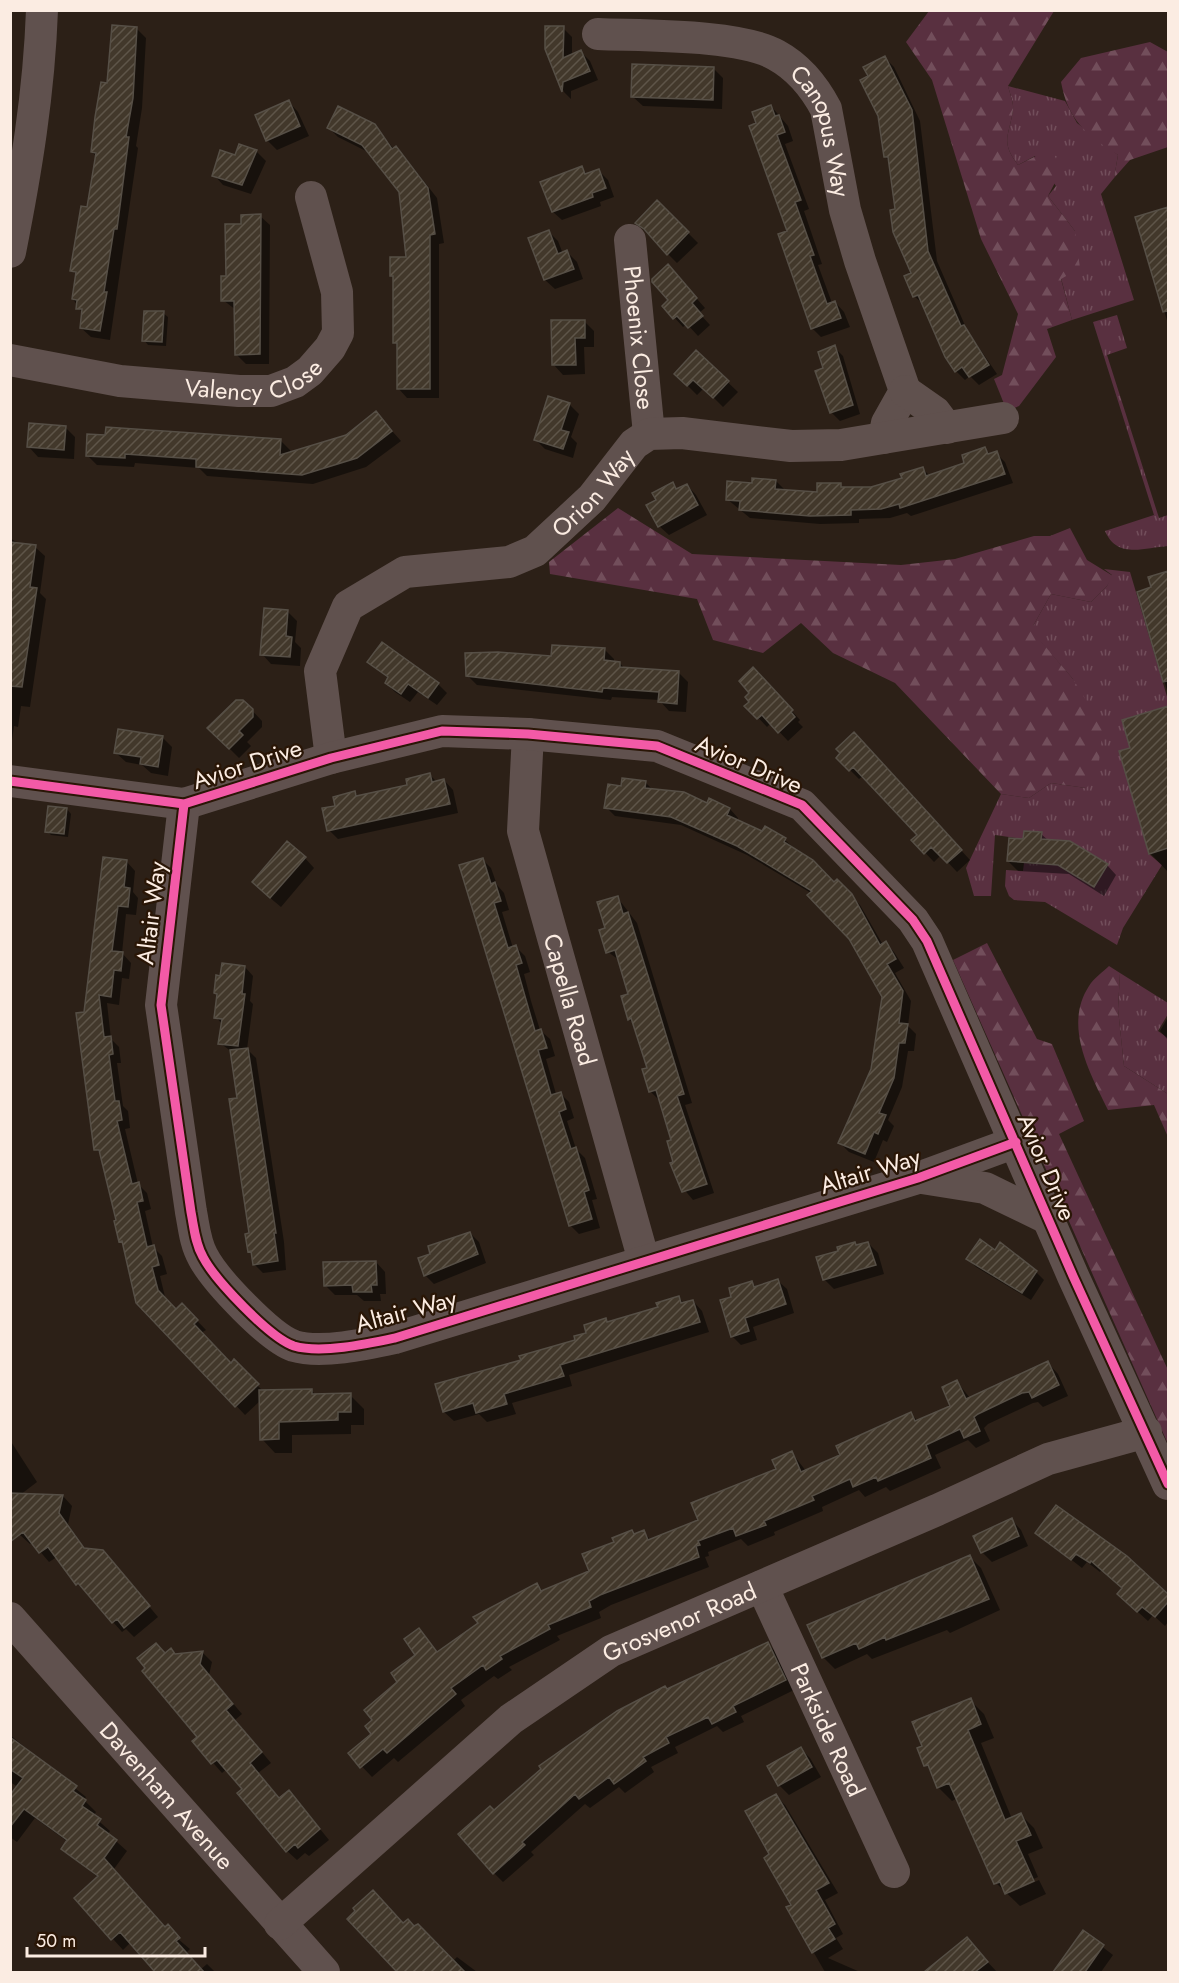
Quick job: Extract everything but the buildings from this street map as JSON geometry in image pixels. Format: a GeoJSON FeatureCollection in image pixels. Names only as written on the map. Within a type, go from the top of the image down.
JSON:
{"type":"FeatureCollection","features":[{"type":"Feature","properties":{"kind":"street"},"geometry":{"type":"LineString","coordinates":[[10,252],[30,148],[40,62],[42,10]]}},
{"type":"Feature","properties":{"kind":"street","name":"Canopus Way"},"geometry":{"type":"LineString","coordinates":[[598,34],[700,39],[749,46],[774,54],[792,65],[806,80],[826,109],[845,210],[860,261],[905,391]]}},
{"type":"Feature","properties":{"kind":"street","name":"Valency Close"},"geometry":{"type":"LineString","coordinates":[[10,360],[120,381],[239,391],[271,391],[295,382],[310,371],[330,348],[338,333],[337,292],[311,197]]}},
{"type":"Feature","properties":{"kind":"street","name":"Phoenix Close"},"geometry":{"type":"LineString","coordinates":[[630,240],[649,434]]}},
{"type":"Feature","properties":{"kind":"street"},"geometry":{"type":"LineString","coordinates":[[884,438],[887,423],[905,391],[935,412],[946,428]]}},
{"type":"Feature","properties":{"kind":"street","name":"Orion Way"},"geometry":{"type":"LineString","coordinates":[[331,758],[320,672],[348,606],[405,572],[509,562],[536,551],[592,498],[634,444],[649,434],[682,433],[791,446],[863,444],[884,438],[1003,418]]}},
{"type":"Feature","properties":{"kind":"street","name":"Avior Drive"},"geometry":{"type":"LineString","coordinates":[[10,781],[184,804],[331,758],[442,731],[528,734],[657,746],[802,805],[913,920],[927,941],[1047,1218],[1168,1484]]}},
{"type":"Feature","properties":{"kind":"street","name":"Capella Road"},"geometry":{"type":"LineString","coordinates":[[528,734],[524,831],[644,1261]]}},
{"type":"Feature","properties":{"kind":"street","name":"Altair Way"},"geometry":{"type":"LineString","coordinates":[[184,804],[162,984],[164,1033],[197,1242],[203,1257],[215,1273],[251,1314],[272,1333],[296,1346],[366,1344],[918,1178],[1016,1142]]}},
{"type":"Feature","properties":{"kind":"street"},"geometry":{"type":"LineString","coordinates":[[918,1178],[985,1188],[1047,1218]]}},
{"type":"Feature","properties":{"kind":"street","name":"Grosvenor Road"},"geometry":{"type":"LineString","coordinates":[[280,1924],[511,1719],[561,1682],[611,1651],[1048,1459],[1146,1432]]}},
{"type":"Feature","properties":{"kind":"street","name":"Parkside Road"},"geometry":{"type":"LineString","coordinates":[[762,1586],[894,1872]]}},
{"type":"Feature","properties":{"kind":"street","name":"Davenham Avenue"},"geometry":{"type":"LineString","coordinates":[[10,1618],[324,1972]]}},
{"type":"Feature","properties":{"kind":"green space"},"geometry":{"type":"Polygon","coordinates":[[[929,11],[1054,11],[1008,86],[1013,107],[1007,144],[1018,165],[1046,151],[1054,155],[1062,169],[1048,196],[1075,231],[1080,268],[1061,279],[1072,320],[1047,329],[1056,357],[1019,406],[1007,411],[994,379],[1002,375],[1018,314],[981,239],[932,80],[906,42],[929,11]]]}},
{"type":"Feature","properties":{"kind":"green space"},"geometry":{"type":"Polygon","coordinates":[[[1150,42],[1168,52],[1168,147],[1130,160],[1114,178],[1118,155],[1080,125],[1068,107],[1061,82],[1081,58],[1150,42]]]}},
{"type":"Feature","properties":{"kind":"green space"},"geometry":{"type":"Polygon","coordinates":[[[1008,86],[1065,101],[1077,123],[1118,155],[1114,178],[1101,194],[1134,300],[1072,320],[1061,278],[1075,231],[1048,196],[1056,186],[1035,156],[1018,165],[1012,157],[1007,144],[1013,107],[1008,86]]]}},
{"type":"Feature","properties":{"kind":"green space"},"geometry":{"type":"Polygon","coordinates":[[[1117,315],[1127,348],[1107,355],[1159,518],[1168,515],[1168,546],[1140,550],[1124,549],[1110,540],[1105,531],[1154,515],[1093,322],[1117,315]]]}},
{"type":"Feature","properties":{"kind":"green space"},"geometry":{"type":"Polygon","coordinates":[[[618,508],[692,554],[901,565],[955,559],[1034,536],[1050,536],[1070,528],[1087,560],[1113,576],[1107,586],[1091,602],[1051,594],[1033,626],[1033,632],[1073,679],[1103,728],[1097,778],[1086,788],[1051,783],[1029,798],[1001,794],[895,683],[833,653],[801,623],[763,653],[713,640],[697,599],[550,574],[549,562],[618,508]]]}},
{"type":"Feature","properties":{"kind":"green space"},"geometry":{"type":"Polygon","coordinates":[[[1104,569],[1130,572],[1168,700],[1168,706],[1122,720],[1130,748],[1119,751],[1149,854],[1162,865],[1123,928],[1117,945],[1045,902],[1014,900],[1009,896],[1005,886],[1006,870],[1023,871],[1024,863],[1051,865],[1052,840],[1041,839],[1042,832],[1024,831],[1023,839],[995,835],[991,896],[974,896],[966,868],[1001,794],[1029,798],[1051,783],[1086,788],[1073,679],[1033,633],[1033,626],[1051,594],[1091,602],[1107,586],[1112,575],[1104,569]]]}},
{"type":"Feature","properties":{"kind":"green space"},"geometry":{"type":"Polygon","coordinates":[[[987,943],[1037,1039],[1052,1044],[1084,1121],[1059,1134],[1168,1370],[1168,1444],[953,960],[987,943]]]}},
{"type":"Feature","properties":{"kind":"green space"},"geometry":{"type":"Polygon","coordinates":[[[1109,966],[1120,973],[1118,1009],[1124,1066],[1168,1094],[1168,1137],[1154,1105],[1108,1110],[1087,1065],[1079,1033],[1078,1017],[1089,986],[1109,966]]]}},
{"type":"Feature","properties":{"kind":"green space"},"geometry":{"type":"Polygon","coordinates":[[[1120,973],[1168,1003],[1168,1014],[1158,1031],[1168,1038],[1168,1094],[1124,1066],[1118,1009],[1120,973]]]}},
{"type":"Feature","properties":{"kind":"cycle path"},"geometry":{"type":"LineString","coordinates":[[10,781],[184,804],[331,758],[442,731],[528,734],[657,746],[802,805],[913,920],[927,941],[1073,1276],[1168,1484]]}},
{"type":"Feature","properties":{"kind":"cycle path"},"geometry":{"type":"LineString","coordinates":[[184,804],[161,1005],[195,1235],[209,1267],[231,1293],[271,1332],[294,1346],[330,1349],[395,1338],[918,1178],[1016,1142]]}}]}
